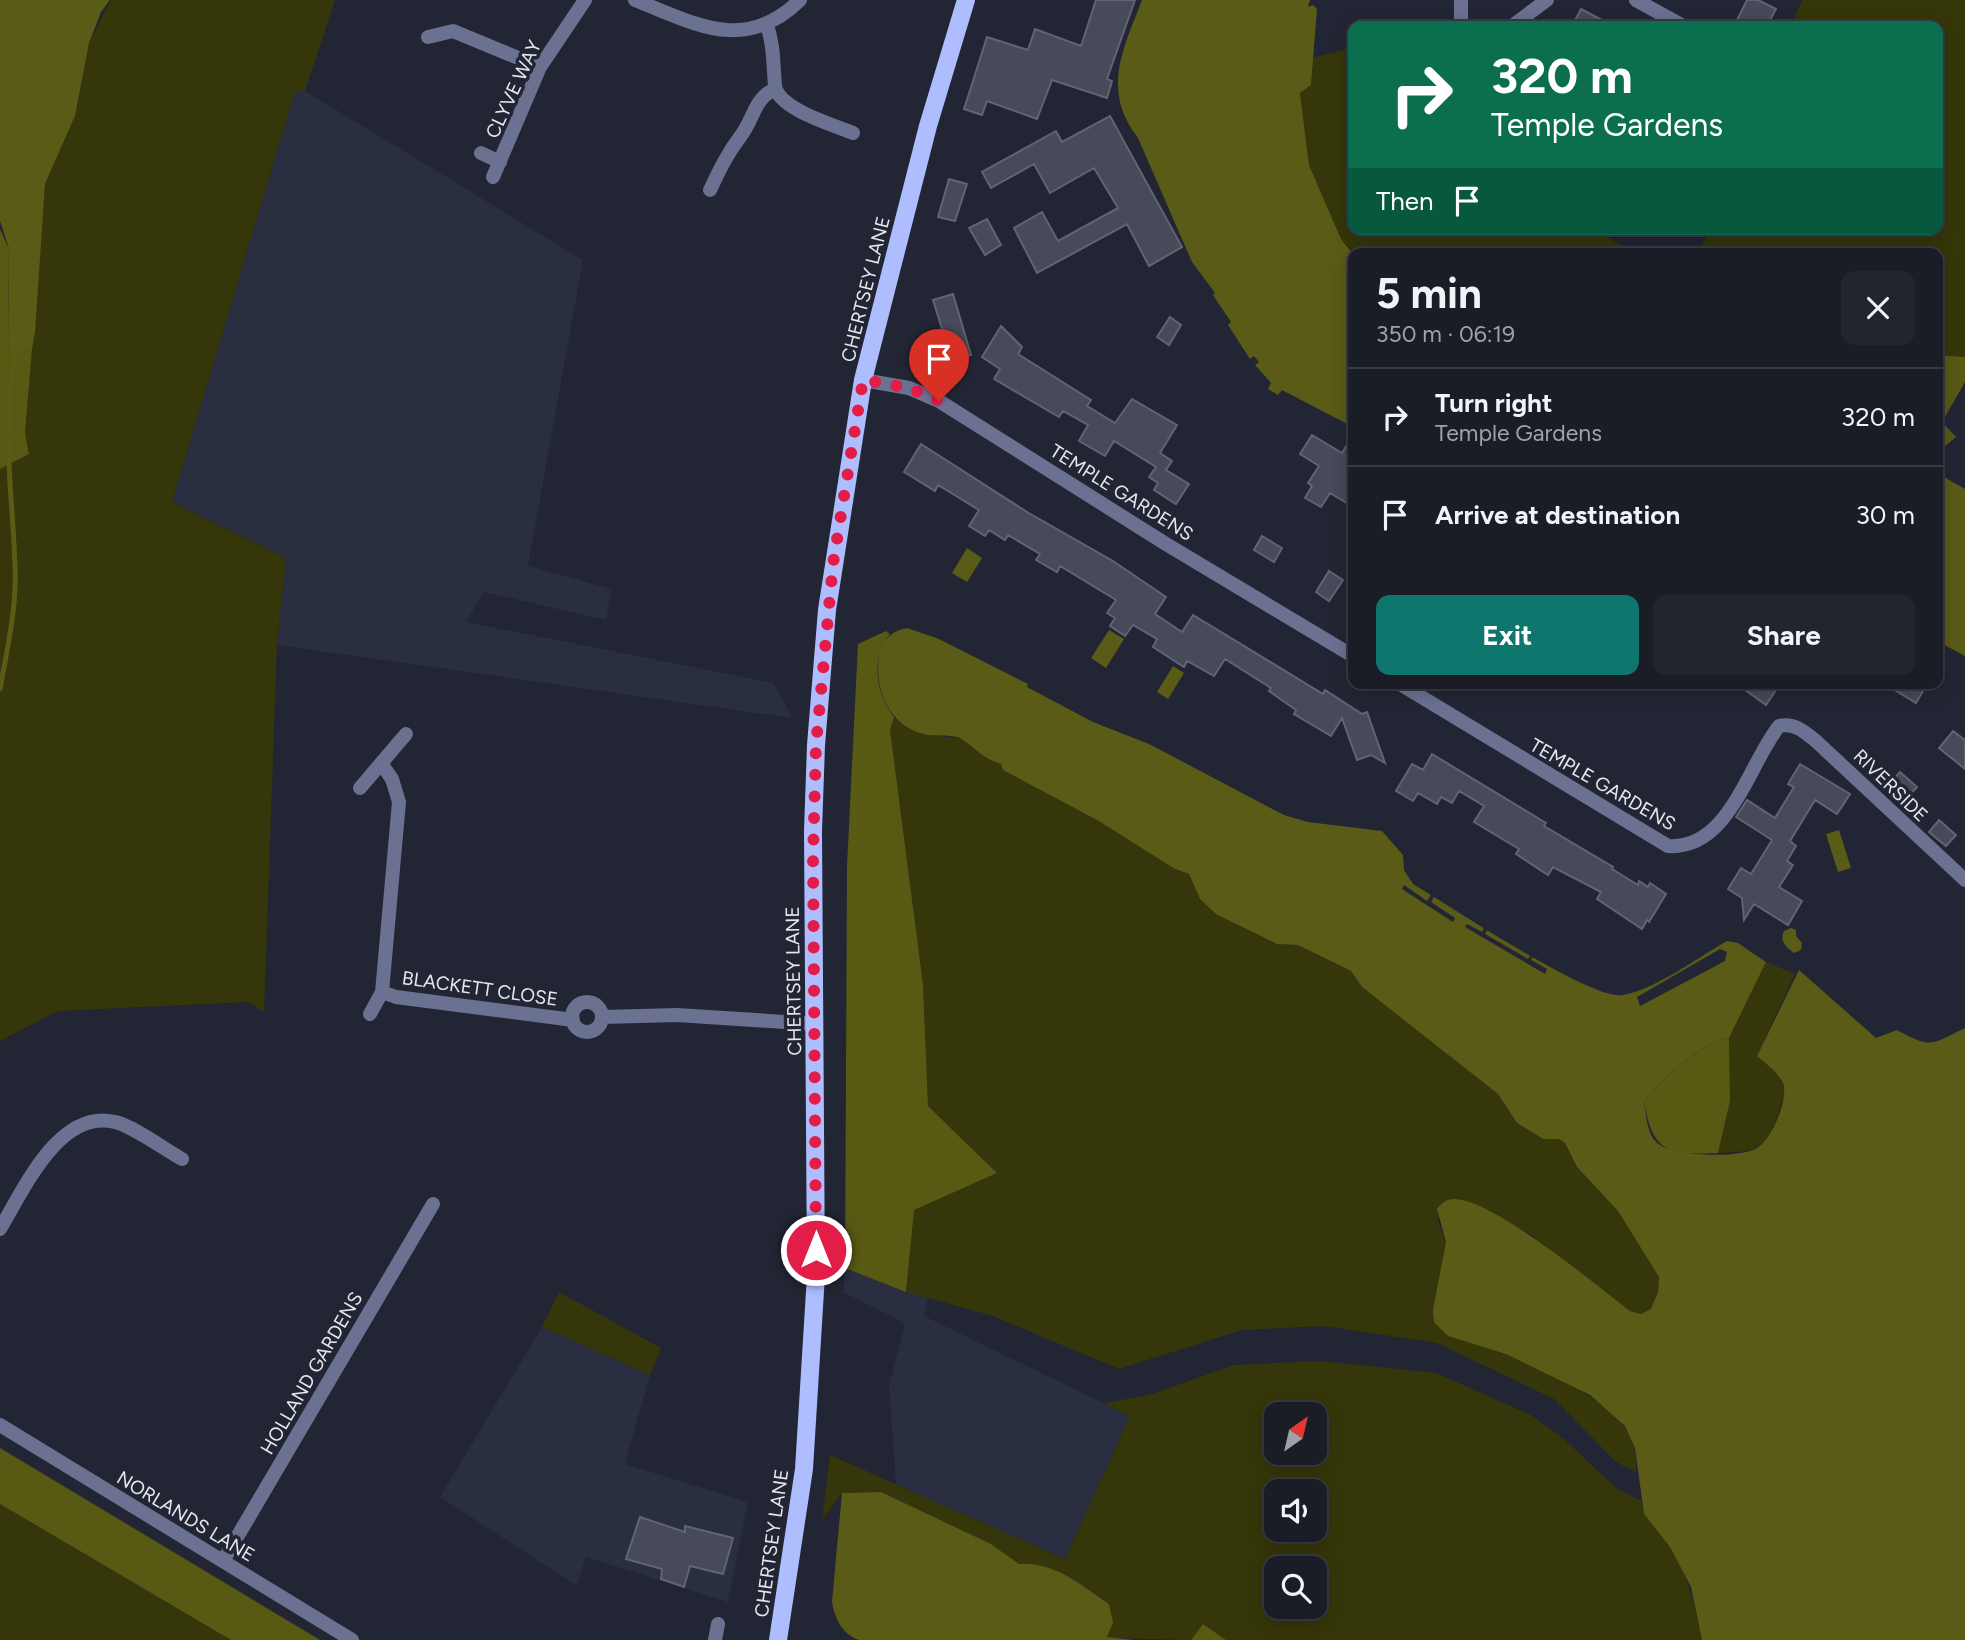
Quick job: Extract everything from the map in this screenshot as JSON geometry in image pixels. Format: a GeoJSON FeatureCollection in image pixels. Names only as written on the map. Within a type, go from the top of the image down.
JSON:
{"type":"FeatureCollection","features":[{"type":"Feature","properties":{"kind":"main road","name":"CHERTSEY LANE"},"geometry":{"type":"LineString","coordinates":[[778,1640],[804,1469],[816,1275],[813,857],[816,745],[833,564],[863,380],[929,126],[966,0]]}},
{"type":"Feature","properties":{"kind":"street","name":"CLYVE WAY"},"geometry":{"type":"LineString","coordinates":[[493,177],[540,67],[586,0]]}},
{"type":"Feature","properties":{"kind":"street"},"geometry":{"type":"LineString","coordinates":[[635,0],[719,31],[742,32],[767,25],[800,0]]}},
{"type":"Feature","properties":{"kind":"street"},"geometry":{"type":"LineString","coordinates":[[1461,0],[1461,21]]}},
{"type":"Feature","properties":{"kind":"street"},"geometry":{"type":"LineString","coordinates":[[1519,21],[1547,0]]}},
{"type":"Feature","properties":{"kind":"street"},"geometry":{"type":"LineString","coordinates":[[1636,0],[1674,21]]}},
{"type":"Feature","properties":{"kind":"street"},"geometry":{"type":"LineString","coordinates":[[767,25],[773,42],[775,89],[789,105],[853,133]]}},
{"type":"Feature","properties":{"kind":"street"},"geometry":{"type":"LineString","coordinates":[[428,37],[453,31],[540,67]]}},
{"type":"Feature","properties":{"kind":"street"},"geometry":{"type":"LineString","coordinates":[[710,190],[731,146],[741,137],[758,102],[765,93],[775,89]]}},
{"type":"Feature","properties":{"kind":"street","name":"CLYVE WAY"},"geometry":{"type":"LineString","coordinates":[[481,153],[500,162]]}},
{"type":"Feature","properties":{"kind":"street","name":"TEMPLE GARDENS"},"geometry":{"type":"LineString","coordinates":[[863,380],[909,388],[939,401],[1166,544],[1348,653]]}},
{"type":"Feature","properties":{"kind":"street","name":"TEMPLE GARDENS"},"geometry":{"type":"LineString","coordinates":[[1408,689],[1668,846],[1681,847],[1703,838],[1716,826],[1773,733],[1779,726],[1787,724]]}},
{"type":"Feature","properties":{"kind":"street","name":"RIVERSIDE"},"geometry":{"type":"LineString","coordinates":[[1787,724],[1805,732],[1817,742],[1965,880]]}},
{"type":"Feature","properties":{"kind":"street"},"geometry":{"type":"LineString","coordinates":[[360,788],[406,734]]}},
{"type":"Feature","properties":{"kind":"street","name":"BLACKETT CLOSE"},"geometry":{"type":"LineString","coordinates":[[370,1014],[382,992],[399,803],[392,779],[382,763]]}},
{"type":"Feature","properties":{"kind":"street","name":"BLACKETT CLOSE"},"geometry":{"type":"LineString","coordinates":[[382,992],[396,997],[572,1020]]}},
{"type":"Feature","properties":{"kind":"street","name":"BLACKETT CLOSE"},"geometry":{"type":"LineString","coordinates":[[586,1002],[594,1003],[601,1010],[602,1017],[596,1029],[586,1032],[576,1027],[572,1020],[576,1007],[586,1002]]}},
{"type":"Feature","properties":{"kind":"street","name":"BLACKETT CLOSE"},"geometry":{"type":"LineString","coordinates":[[602,1017],[677,1015],[816,1024]]}},
{"type":"Feature","properties":{"kind":"street"},"geometry":{"type":"LineString","coordinates":[[0,1229],[46,1154],[62,1135],[90,1123],[115,1121],[182,1159]]}},
{"type":"Feature","properties":{"kind":"street","name":"HOLLAND GARDENS"},"geometry":{"type":"LineString","coordinates":[[223,1562],[433,1204]]}},
{"type":"Feature","properties":{"kind":"street","name":"NORLANDS LANE"},"geometry":{"type":"LineString","coordinates":[[0,1425],[352,1640]]}},
{"type":"Feature","properties":{"kind":"street"},"geometry":{"type":"LineString","coordinates":[[715,1640],[718,1624]]}},
{"type":"Feature","properties":{"kind":"shaded area"},"geometry":{"type":"Polygon","coordinates":[[[0,0],[110,0],[101,12],[89,43],[75,116],[45,184],[35,332],[32,349],[16,354],[8,348],[9,249],[0,221],[0,0]]]}},
{"type":"Feature","properties":{"kind":"shaded area"},"geometry":{"type":"Polygon","coordinates":[[[111,0],[335,0],[305,91],[295,91],[172,502],[286,558],[277,645],[264,1012],[248,1002],[58,1011],[0,1041],[0,469],[29,454],[25,433],[45,184],[75,116],[89,43],[111,0]]]}},
{"type":"Feature","properties":{"kind":"shaded area"},"geometry":{"type":"Polygon","coordinates":[[[1142,0],[1310,0],[1308,7],[1313,5],[1317,9],[1311,85],[1300,93],[1309,165],[1341,239],[1348,248],[1348,424],[1282,390],[1278,395],[1268,389],[1271,383],[1255,365],[1259,362],[1254,356],[1250,359],[1228,325],[1231,322],[1213,295],[1215,293],[1192,262],[1120,103],[1119,70],[1142,0]]]}},
{"type":"Feature","properties":{"kind":"shaded area"},"geometry":{"type":"Polygon","coordinates":[[[1802,0],[1965,0],[1965,357],[1943,355],[1943,248],[1701,248],[1707,235],[1943,235],[1943,21],[1793,21],[1802,0]]]}},
{"type":"Feature","properties":{"kind":"shaded area"},"geometry":{"type":"Polygon","coordinates":[[[1348,48],[1348,235],[1604,235],[1626,248],[1349,248],[1341,239],[1309,165],[1300,92],[1311,85],[1312,58],[1348,48]]]}},
{"type":"Feature","properties":{"kind":"shaded area"},"geometry":{"type":"Polygon","coordinates":[[[295,91],[305,91],[583,260],[528,566],[612,589],[606,620],[484,592],[466,622],[773,683],[793,718],[277,645],[286,558],[172,502],[295,91]]]}},
{"type":"Feature","properties":{"kind":"shaded area"},"geometry":{"type":"Polygon","coordinates":[[[0,229],[9,249],[8,349],[32,349],[25,433],[29,454],[0,469],[0,229]]]}},
{"type":"Feature","properties":{"kind":"shaded area"},"geometry":{"type":"Polygon","coordinates":[[[1943,355],[1965,357],[1965,382],[1943,420],[1943,355]]]}},
{"type":"Feature","properties":{"kind":"shaded area"},"geometry":{"type":"Polygon","coordinates":[[[1943,423],[1956,437],[1943,448],[1943,423]]]}},
{"type":"Feature","properties":{"kind":"shaded area"},"geometry":{"type":"Polygon","coordinates":[[[1943,476],[1965,489],[1965,656],[1943,644],[1943,476]]]}},
{"type":"Feature","properties":{"kind":"shaded area"},"geometry":{"type":"Polygon","coordinates":[[[967,548],[982,558],[967,582],[952,573],[967,548]]]}},
{"type":"Feature","properties":{"kind":"shaded area"},"geometry":{"type":"Polygon","coordinates":[[[907,628],[939,639],[1028,684],[1027,687],[1093,722],[1149,744],[1284,815],[1308,822],[1382,831],[1403,855],[1404,870],[1413,884],[1552,968],[1607,993],[1623,995],[1636,992],[1676,972],[1727,941],[1738,943],[1766,962],[1729,1038],[1693,1055],[1672,1072],[1644,1102],[1651,1134],[1656,1142],[1664,1147],[1689,1153],[1734,1154],[1755,1149],[1767,1138],[1781,1109],[1784,1090],[1778,1075],[1757,1056],[1799,970],[1876,1038],[1897,1030],[1917,1040],[1931,1042],[1965,1028],[1965,1640],[1702,1640],[1691,1587],[1670,1547],[1644,1514],[1635,1448],[1625,1426],[1590,1395],[1506,1354],[1448,1336],[1434,1322],[1433,1309],[1446,1242],[1437,1209],[1444,1202],[1454,1199],[1471,1203],[1518,1228],[1630,1311],[1641,1314],[1651,1309],[1658,1292],[1659,1277],[1618,1211],[1577,1167],[1565,1143],[1559,1139],[1543,1139],[1517,1123],[1498,1094],[1362,987],[1351,971],[1298,945],[1277,944],[1216,914],[1200,899],[1189,874],[1175,869],[1097,820],[1003,770],[1001,764],[960,738],[928,735],[904,725],[887,706],[879,683],[878,669],[880,650],[885,641],[897,631],[907,628]]]}},
{"type":"Feature","properties":{"kind":"shaded area"},"geometry":{"type":"Polygon","coordinates":[[[1109,630],[1124,639],[1106,668],[1091,658],[1109,630]]]}},
{"type":"Feature","properties":{"kind":"shaded area"},"geometry":{"type":"Polygon","coordinates":[[[886,631],[890,634],[880,654],[878,676],[883,698],[894,717],[890,730],[923,984],[928,1106],[997,1173],[914,1210],[906,1292],[845,1268],[847,866],[858,644],[886,631]]]}},
{"type":"Feature","properties":{"kind":"shaded area"},"geometry":{"type":"Polygon","coordinates":[[[1173,666],[1184,673],[1168,699],[1157,692],[1173,666]]]}},
{"type":"Feature","properties":{"kind":"shaded area"},"geometry":{"type":"Polygon","coordinates":[[[894,717],[925,733],[960,737],[1001,764],[1003,770],[1097,820],[1175,869],[1189,874],[1200,899],[1277,944],[1298,945],[1351,971],[1362,987],[1498,1094],[1517,1123],[1543,1139],[1559,1139],[1565,1143],[1577,1167],[1618,1211],[1659,1277],[1658,1292],[1651,1310],[1641,1314],[1630,1311],[1527,1232],[1437,1218],[1446,1242],[1433,1309],[1448,1336],[1491,1347],[1542,1369],[1591,1397],[1610,1412],[1631,1436],[1636,1472],[1616,1462],[1554,1399],[1437,1343],[1325,1326],[1242,1330],[1119,1369],[993,1316],[906,1292],[913,1210],[997,1173],[928,1106],[923,984],[890,730],[894,717]]]}},
{"type":"Feature","properties":{"kind":"shaded area"},"geometry":{"type":"Polygon","coordinates":[[[1839,830],[1851,868],[1838,872],[1826,834],[1839,830]]]}},
{"type":"Feature","properties":{"kind":"shaded area"},"geometry":{"type":"Polygon","coordinates":[[[1791,928],[1796,930],[1796,936],[1802,943],[1801,950],[1794,953],[1784,944],[1782,938],[1784,931],[1791,928]]]}},
{"type":"Feature","properties":{"kind":"shaded area"},"geometry":{"type":"Polygon","coordinates":[[[1766,962],[1795,974],[1757,1056],[1779,1076],[1784,1087],[1783,1098],[1774,1125],[1764,1141],[1751,1150],[1718,1153],[1730,1101],[1729,1038],[1766,962]]]}},
{"type":"Feature","properties":{"kind":"shaded area"},"geometry":{"type":"Polygon","coordinates":[[[1729,1038],[1730,1101],[1718,1153],[1687,1153],[1666,1147],[1652,1132],[1644,1102],[1672,1072],[1693,1055],[1729,1038]]]}},
{"type":"Feature","properties":{"kind":"shaded area"},"geometry":{"type":"Polygon","coordinates":[[[845,1268],[928,1298],[924,1316],[1130,1416],[1065,1559],[896,1484],[889,1385],[905,1323],[843,1292],[845,1268]]]}},
{"type":"Feature","properties":{"kind":"shaded area"},"geometry":{"type":"Polygon","coordinates":[[[559,1292],[661,1348],[650,1375],[542,1327],[559,1292]]]}},
{"type":"Feature","properties":{"kind":"shaded area"},"geometry":{"type":"Polygon","coordinates":[[[542,1327],[650,1375],[625,1464],[748,1502],[728,1602],[586,1557],[577,1586],[440,1497],[542,1327]]]}},
{"type":"Feature","properties":{"kind":"shaded area"},"geometry":{"type":"Polygon","coordinates":[[[1321,1361],[1436,1373],[1531,1415],[1563,1438],[1616,1488],[1641,1501],[1649,1520],[1670,1547],[1687,1580],[1702,1640],[1226,1640],[1203,1624],[1191,1640],[1107,1638],[1109,1604],[1078,1582],[1043,1566],[1019,1564],[991,1544],[881,1492],[842,1493],[822,1520],[830,1455],[1065,1559],[1130,1416],[1104,1403],[1149,1395],[1234,1365],[1321,1361]]]}},
{"type":"Feature","properties":{"kind":"shaded area"},"geometry":{"type":"Polygon","coordinates":[[[0,1448],[320,1640],[231,1640],[0,1504],[0,1448]]]}},
{"type":"Feature","properties":{"kind":"shaded area"},"geometry":{"type":"Polygon","coordinates":[[[881,1492],[991,1544],[1019,1564],[1044,1566],[1067,1576],[1109,1604],[1113,1623],[1107,1637],[1134,1640],[859,1640],[853,1637],[840,1625],[832,1602],[842,1493],[881,1492]]]}},
{"type":"Feature","properties":{"kind":"shaded area"},"geometry":{"type":"Polygon","coordinates":[[[0,1504],[231,1640],[0,1640],[0,1504]]]}},
{"type":"Feature","properties":{"kind":"shaded area"},"geometry":{"type":"Polygon","coordinates":[[[1203,1624],[1226,1640],[1191,1640],[1203,1624]]]}},
{"type":"Feature","properties":{"kind":"pier"},"geometry":{"type":"Polygon","coordinates":[[[1404,885],[1427,901],[1432,893],[1435,895],[1431,902],[1455,918],[1453,922],[1402,889],[1404,885]]]}},
{"type":"Feature","properties":{"kind":"pier"},"geometry":{"type":"Polygon","coordinates":[[[1467,924],[1482,932],[1486,924],[1489,926],[1485,934],[1528,959],[1535,953],[1531,960],[1547,969],[1545,974],[1465,927],[1467,924]]]}},
{"type":"Feature","properties":{"kind":"pier"},"geometry":{"type":"Polygon","coordinates":[[[1720,949],[1727,952],[1725,961],[1640,1006],[1637,997],[1720,949]]]}},
{"type":"Feature","properties":{"kind":"building"},"geometry":{"type":"Polygon","coordinates":[[[1096,0],[1135,0],[1107,79],[1112,81],[1107,98],[1052,80],[1037,119],[987,101],[982,115],[964,109],[987,37],[1028,50],[1035,29],[1081,46],[1096,0]]]}},
{"type":"Feature","properties":{"kind":"building"},"geometry":{"type":"Polygon","coordinates":[[[1747,0],[1758,0],[1776,9],[1770,21],[1736,21],[1747,0]]]}},
{"type":"Feature","properties":{"kind":"building"},"geometry":{"type":"Polygon","coordinates":[[[1581,9],[1604,21],[1575,21],[1581,9]]]}},
{"type":"Feature","properties":{"kind":"building"},"geometry":{"type":"Polygon","coordinates":[[[1110,116],[1182,247],[1149,266],[1127,224],[1037,273],[1014,228],[1042,212],[1058,241],[1118,208],[1094,168],[1050,193],[1034,164],[991,188],[982,172],[1056,131],[1062,142],[1110,116]]]}},
{"type":"Feature","properties":{"kind":"building"},"geometry":{"type":"Polygon","coordinates":[[[949,179],[967,184],[955,221],[938,217],[949,179]]]}},
{"type":"Feature","properties":{"kind":"building"},"geometry":{"type":"Polygon","coordinates":[[[987,219],[1001,245],[985,255],[969,228],[987,219]]]}},
{"type":"Feature","properties":{"kind":"building"},"geometry":{"type":"Polygon","coordinates":[[[953,294],[971,355],[947,362],[941,343],[946,342],[933,300],[953,294]]]}},
{"type":"Feature","properties":{"kind":"building"},"geometry":{"type":"Polygon","coordinates":[[[1170,317],[1181,325],[1169,345],[1157,337],[1170,317]]]}},
{"type":"Feature","properties":{"kind":"building"},"geometry":{"type":"Polygon","coordinates":[[[1001,326],[1022,347],[1018,354],[1091,400],[1087,406],[1115,423],[1132,399],[1177,425],[1160,453],[1172,461],[1166,470],[1189,484],[1176,504],[1154,490],[1158,483],[1149,477],[1156,467],[1114,441],[1105,456],[1079,441],[1088,425],[1063,411],[1059,417],[994,379],[1000,369],[982,357],[1001,326]]]}},
{"type":"Feature","properties":{"kind":"building"},"geometry":{"type":"Polygon","coordinates":[[[1312,435],[1342,453],[1348,443],[1348,504],[1330,493],[1321,507],[1305,498],[1312,486],[1308,483],[1319,466],[1300,454],[1312,435]]]}},
{"type":"Feature","properties":{"kind":"building"},"geometry":{"type":"Polygon","coordinates":[[[921,444],[1027,512],[1113,561],[1166,597],[1155,614],[1182,632],[1193,615],[1323,694],[1325,690],[1362,714],[1367,712],[1385,763],[1371,755],[1357,760],[1342,718],[1331,736],[1294,714],[1296,710],[1269,691],[1271,688],[1225,659],[1214,676],[1187,661],[1184,667],[1153,647],[1157,639],[1133,625],[1125,636],[1110,626],[1115,618],[1107,613],[1116,600],[1060,566],[1057,572],[1036,560],[1040,554],[1008,535],[1005,540],[989,530],[985,536],[969,526],[979,510],[938,485],[935,491],[904,472],[921,444]]]}},
{"type":"Feature","properties":{"kind":"building"},"geometry":{"type":"Polygon","coordinates":[[[1262,536],[1282,548],[1274,562],[1254,550],[1262,536]]]}},
{"type":"Feature","properties":{"kind":"building"},"geometry":{"type":"Polygon","coordinates":[[[1329,571],[1343,580],[1329,601],[1316,592],[1329,571]]]}},
{"type":"Feature","properties":{"kind":"building"},"geometry":{"type":"Polygon","coordinates":[[[1744,689],[1777,689],[1766,705],[1744,689]]]}},
{"type":"Feature","properties":{"kind":"building"},"geometry":{"type":"Polygon","coordinates":[[[1893,689],[1924,689],[1916,703],[1893,689]]]}},
{"type":"Feature","properties":{"kind":"building"},"geometry":{"type":"Polygon","coordinates":[[[1953,731],[1965,740],[1965,769],[1939,748],[1953,731]]]}},
{"type":"Feature","properties":{"kind":"building"},"geometry":{"type":"Polygon","coordinates":[[[1432,754],[1546,823],[1544,826],[1638,885],[1639,881],[1648,887],[1650,883],[1666,894],[1649,922],[1647,920],[1642,929],[1597,899],[1601,892],[1553,867],[1548,875],[1516,854],[1519,849],[1474,822],[1484,806],[1459,791],[1452,803],[1441,797],[1437,804],[1418,793],[1413,801],[1396,791],[1412,764],[1423,770],[1432,754]]]}},
{"type":"Feature","properties":{"kind":"building"},"geometry":{"type":"Polygon","coordinates":[[[1800,764],[1850,794],[1837,814],[1815,800],[1790,841],[1796,846],[1787,861],[1793,865],[1779,887],[1802,901],[1788,925],[1754,904],[1744,920],[1742,898],[1728,889],[1741,868],[1751,874],[1772,840],[1736,817],[1747,800],[1775,818],[1794,787],[1788,784],[1800,764]]]}},
{"type":"Feature","properties":{"kind":"building"},"geometry":{"type":"Polygon","coordinates":[[[1900,772],[1917,787],[1902,803],[1886,788],[1900,772]]]}},
{"type":"Feature","properties":{"kind":"building"},"geometry":{"type":"Polygon","coordinates":[[[1939,820],[1956,835],[1946,846],[1929,832],[1939,820]]]}},
{"type":"Feature","properties":{"kind":"building"},"geometry":{"type":"Polygon","coordinates":[[[640,1517],[685,1532],[685,1526],[733,1538],[723,1574],[690,1566],[684,1587],[661,1579],[662,1569],[626,1559],[640,1517]]]}},
{"type":"Feature","properties":{"kind":"waterway"},"geometry":{"type":"LineString","coordinates":[[0,689],[11,628],[15,582],[8,433],[11,380],[16,354]]}},
{"type":"Feature","properties":{"kind":"route"},"geometry":{"type":"LineString","coordinates":[[816,1250],[813,831],[816,745],[833,564],[863,380],[909,388],[939,401]]}}]}
